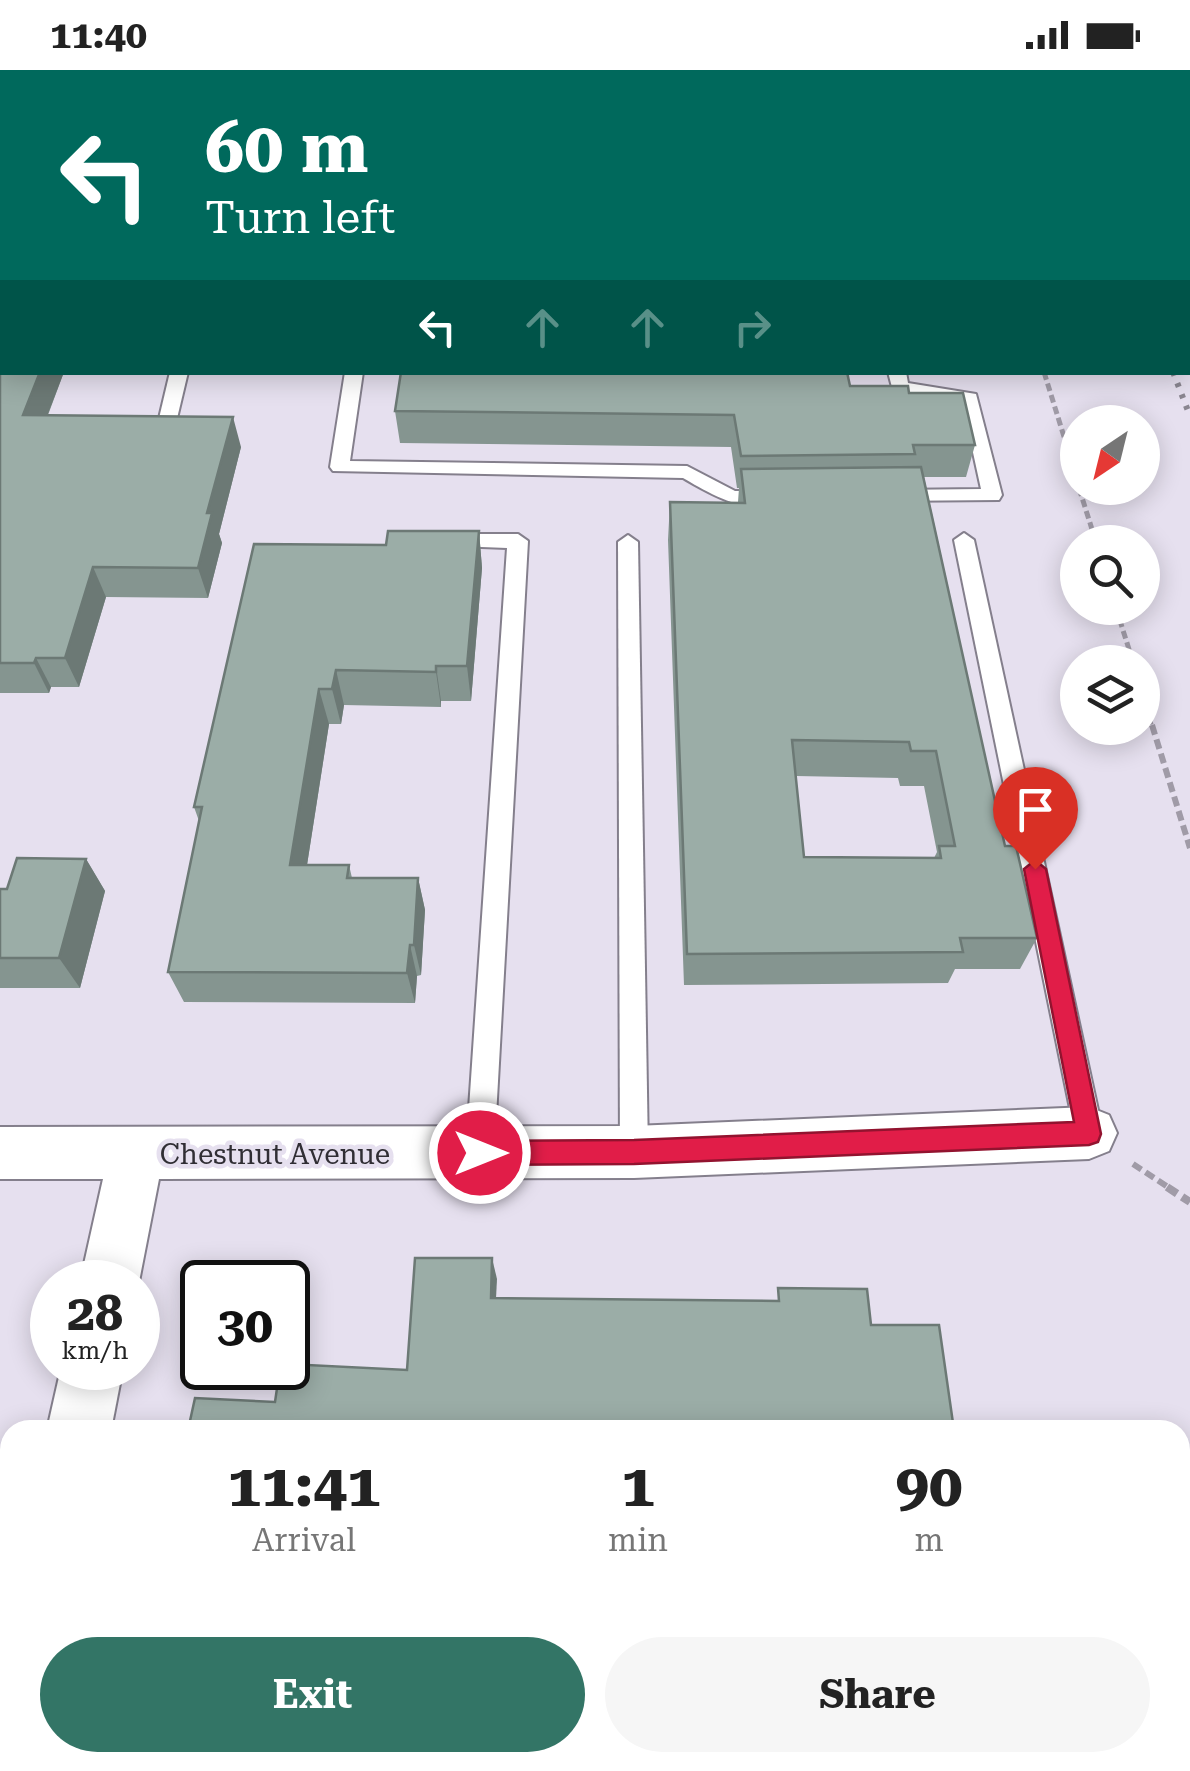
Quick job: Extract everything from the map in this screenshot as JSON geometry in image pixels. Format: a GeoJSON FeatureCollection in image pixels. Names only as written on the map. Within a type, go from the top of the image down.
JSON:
{"type":"FeatureCollection","features":[{"type":"Feature","properties":{"kind":"street","name":"Chestnut Avenue"},"geometry":{"type":"LineString","coordinates":[[0,1153],[634,1152],[1089,1134]]}},
{"type":"Feature","properties":{"kind":"street"},"geometry":{"type":"LineString","coordinates":[[114,1260],[136,1154]]}},
{"type":"Feature","properties":{"kind":"street"},"geometry":{"type":"LineString","coordinates":[[81,1420],[87,1390]]}},
{"type":"Feature","properties":{"kind":"lane"},"geometry":{"type":"LineString","coordinates":[[165,431],[178,375]]}},
{"type":"Feature","properties":{"kind":"lane"},"geometry":{"type":"LineString","coordinates":[[354,375],[340,467],[687,472],[732,498],[792,497]]}},
{"type":"Feature","properties":{"kind":"lane"},"geometry":{"type":"LineString","coordinates":[[872,496],[992,495],[970,398],[898,387],[896,375]]}},
{"type":"Feature","properties":{"kind":"lane"},"geometry":{"type":"LineString","coordinates":[[964,540],[1089,1134]]}},
{"type":"Feature","properties":{"kind":"lane"},"geometry":{"type":"LineString","coordinates":[[462,541],[518,541],[480,1153]]}},
{"type":"Feature","properties":{"kind":"lane"},"geometry":{"type":"LineString","coordinates":[[628,542],[634,1152]]}},
{"type":"Feature","properties":{"kind":"path"},"geometry":{"type":"LineString","coordinates":[[1045,375],[1060,425]]}},
{"type":"Feature","properties":{"kind":"path"},"geometry":{"type":"LineString","coordinates":[[1158,745],[1190,848]]}},
{"type":"Feature","properties":{"kind":"building"},"geometry":{"type":"Polygon","coordinates":[[[0,375],[39,375],[23,415],[233,417],[207,513],[212,513],[198,568],[93,567],[65,658],[0,663],[0,375]]]}},
{"type":"Feature","properties":{"kind":"building"},"geometry":{"type":"Polygon","coordinates":[[[401,375],[848,375],[850,386],[908,386],[909,393],[963,393],[975,445],[913,445],[915,454],[741,456],[734,415],[395,411],[401,375]]]}},
{"type":"Feature","properties":{"kind":"building"},"geometry":{"type":"Polygon","coordinates":[[[921,467],[1005,846],[1016,846],[1037,938],[960,938],[963,952],[687,954],[670,502],[745,503],[741,469],[921,467]],[[792,740],[804,857],[941,858],[939,846],[955,846],[936,751],[911,751],[909,742],[792,740]]]}},
{"type":"Feature","properties":{"kind":"building"},"geometry":{"type":"Polygon","coordinates":[[[388,531],[479,531],[467,666],[436,666],[436,672],[336,670],[332,689],[319,689],[290,865],[349,865],[347,878],[418,878],[414,945],[410,945],[407,973],[168,972],[202,807],[194,807],[254,544],[386,545],[388,531]]]}},
{"type":"Feature","properties":{"kind":"building"},"geometry":{"type":"Polygon","coordinates":[[[17,858],[86,859],[59,958],[0,958],[0,889],[7,889],[17,858]]]}},
{"type":"Feature","properties":{"kind":"building"},"geometry":{"type":"Polygon","coordinates":[[[415,1258],[492,1258],[491,1298],[779,1301],[778,1288],[867,1289],[871,1325],[939,1325],[953,1420],[190,1420],[195,1398],[275,1402],[277,1390],[310,1390],[310,1365],[407,1370],[415,1258]]]}},
{"type":"Feature","properties":{"kind":"railway"},"geometry":{"type":"LineString","coordinates":[[1174,375],[1190,416]]}},
{"type":"Feature","properties":{"kind":"route"},"geometry":{"type":"LineString","coordinates":[[480,1153],[634,1152],[1089,1134],[1035,869]]}}]}
